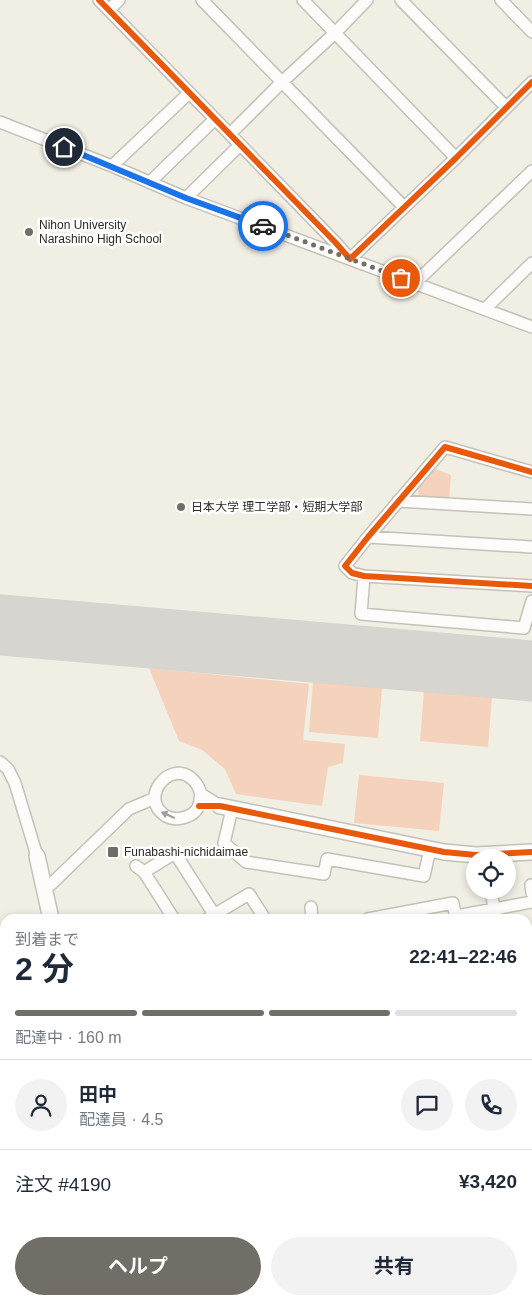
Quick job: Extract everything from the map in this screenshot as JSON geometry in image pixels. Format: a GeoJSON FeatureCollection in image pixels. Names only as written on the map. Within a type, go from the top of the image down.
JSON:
{"type":"FeatureCollection","features":[{"type":"Feature","properties":{"kind":"street"},"geometry":{"type":"LineString","coordinates":[[99,0],[350,259]]}},
{"type":"Feature","properties":{"kind":"street"},"geometry":{"type":"LineString","coordinates":[[109,10],[119,0]]}},
{"type":"Feature","properties":{"kind":"street"},"geometry":{"type":"LineString","coordinates":[[202,0],[404,207]]}},
{"type":"Feature","properties":{"kind":"street"},"geometry":{"type":"LineString","coordinates":[[303,0],[456,158]]}},
{"type":"Feature","properties":{"kind":"street"},"geometry":{"type":"LineString","coordinates":[[230,134],[367,0]]}},
{"type":"Feature","properties":{"kind":"street"},"geometry":{"type":"LineString","coordinates":[[401,0],[506,107]]}},
{"type":"Feature","properties":{"kind":"street"},"geometry":{"type":"LineString","coordinates":[[501,0],[532,32]]}},
{"type":"Feature","properties":{"kind":"street"},"geometry":{"type":"LineString","coordinates":[[350,259],[532,82]]}},
{"type":"Feature","properties":{"kind":"street"},"geometry":{"type":"LineString","coordinates":[[112,166],[190,93]]}},
{"type":"Feature","properties":{"kind":"street"},"geometry":{"type":"LineString","coordinates":[[150,182],[215,119]]}},
{"type":"Feature","properties":{"kind":"street"},"geometry":{"type":"LineString","coordinates":[[0,122],[112,166],[186,198],[532,327]]}},
{"type":"Feature","properties":{"kind":"street"},"geometry":{"type":"LineString","coordinates":[[186,198],[240,145]]}},
{"type":"Feature","properties":{"kind":"street"},"geometry":{"type":"LineString","coordinates":[[415,283],[532,171]]}},
{"type":"Feature","properties":{"kind":"street"},"geometry":{"type":"LineString","coordinates":[[485,309],[532,263]]}},
{"type":"Feature","properties":{"kind":"street"},"geometry":{"type":"LineString","coordinates":[[532,472],[445,447],[345,566],[352,573],[364,576],[532,586]]}},
{"type":"Feature","properties":{"kind":"street"},"geometry":{"type":"LineString","coordinates":[[398,501],[532,509]]}},
{"type":"Feature","properties":{"kind":"street"},"geometry":{"type":"LineString","coordinates":[[368,537],[532,547]]}},
{"type":"Feature","properties":{"kind":"street"},"geometry":{"type":"LineString","coordinates":[[364,576],[361,614],[524,628],[532,601]]}},
{"type":"Feature","properties":{"kind":"street"},"geometry":{"type":"LineString","coordinates":[[0,762],[8,769],[15,783],[37,856],[50,914]]}},
{"type":"Feature","properties":{"kind":"street"},"geometry":{"type":"LineString","coordinates":[[179,773],[188,775],[195,781],[201,794],[199,806],[194,813],[178,819],[170,818],[160,811],[155,798],[156,790],[160,783],[168,776],[179,773]]}},
{"type":"Feature","properties":{"kind":"street"},"geometry":{"type":"LineString","coordinates":[[201,794],[226,808]]}},
{"type":"Feature","properties":{"kind":"street"},"geometry":{"type":"LineString","coordinates":[[45,890],[130,809],[155,798]]}},
{"type":"Feature","properties":{"kind":"street"},"geometry":{"type":"LineString","coordinates":[[199,806],[226,808],[444,852],[476,855],[532,852]]}},
{"type":"Feature","properties":{"kind":"street"},"geometry":{"type":"LineString","coordinates":[[226,808],[224,843],[246,862],[324,874],[327,859],[424,876],[430,849]]}},
{"type":"Feature","properties":{"kind":"street"},"geometry":{"type":"LineString","coordinates":[[171,914],[140,869],[174,853],[211,914]]}},
{"type":"Feature","properties":{"kind":"street"},"geometry":{"type":"LineString","coordinates":[[218,914],[249,894],[261,914]]}},
{"type":"Feature","properties":{"kind":"street"},"geometry":{"type":"LineString","coordinates":[[492,899],[495,914],[532,902]]}},
{"type":"Feature","properties":{"kind":"street"},"geometry":{"type":"LineString","coordinates":[[418,914],[453,903],[455,914]]}},
{"type":"Feature","properties":{"kind":"shaded area"},"geometry":{"type":"Polygon","coordinates":[[[433,468],[451,475],[449,500],[420,499],[417,488],[433,468]]]}},
{"type":"Feature","properties":{"kind":"shaded area"},"geometry":{"type":"Polygon","coordinates":[[[149,668],[309,684],[303,740],[345,744],[343,763],[328,767],[322,806],[236,794],[225,769],[202,750],[179,741],[149,668]]]}},
{"type":"Feature","properties":{"kind":"shaded area"},"geometry":{"type":"Polygon","coordinates":[[[313,681],[382,687],[378,738],[309,732],[313,681]]]}},
{"type":"Feature","properties":{"kind":"shaded area"},"geometry":{"type":"Polygon","coordinates":[[[424,691],[492,696],[488,747],[420,741],[424,691]]]}},
{"type":"Feature","properties":{"kind":"shaded area"},"geometry":{"type":"Polygon","coordinates":[[[359,775],[444,783],[439,831],[354,823],[359,775]]]}},
{"type":"Feature","properties":{"kind":"runway"},"geometry":{"type":"LineString","coordinates":[[0,625],[532,671]]}},
{"type":"Feature","properties":{"kind":"cycle path"},"geometry":{"type":"LineString","coordinates":[[99,0],[350,259],[532,82]]}},
{"type":"Feature","properties":{"kind":"cycle path"},"geometry":{"type":"LineString","coordinates":[[532,472],[445,447],[345,566],[352,573],[364,576],[532,586]]}},
{"type":"Feature","properties":{"kind":"cycle path"},"geometry":{"type":"LineString","coordinates":[[199,806],[220,806],[444,852],[476,855],[532,852]]}},
{"type":"Feature","properties":{"kind":"way so far"},"geometry":{"type":"LineString","coordinates":[[263,226],[401,278]]}},
{"type":"Feature","properties":{"kind":"place","name":"Nihon University Narashino High School"},"geometry":{"type":"Point","coordinates":[29,232]}},
{"type":"Feature","properties":{"kind":"place","name":"日本大学 理工学部・短期大学部"},"geometry":{"type":"Point","coordinates":[181,507]}},
{"type":"Feature","properties":{"kind":"place","name":"Funabashi-nichidaimae"},"geometry":{"type":"Point","coordinates":[113,852]}},
{"type":"Feature","properties":{"kind":"route"},"geometry":{"type":"LineString","coordinates":[[64,147],[186,198],[263,226]]}}]}
